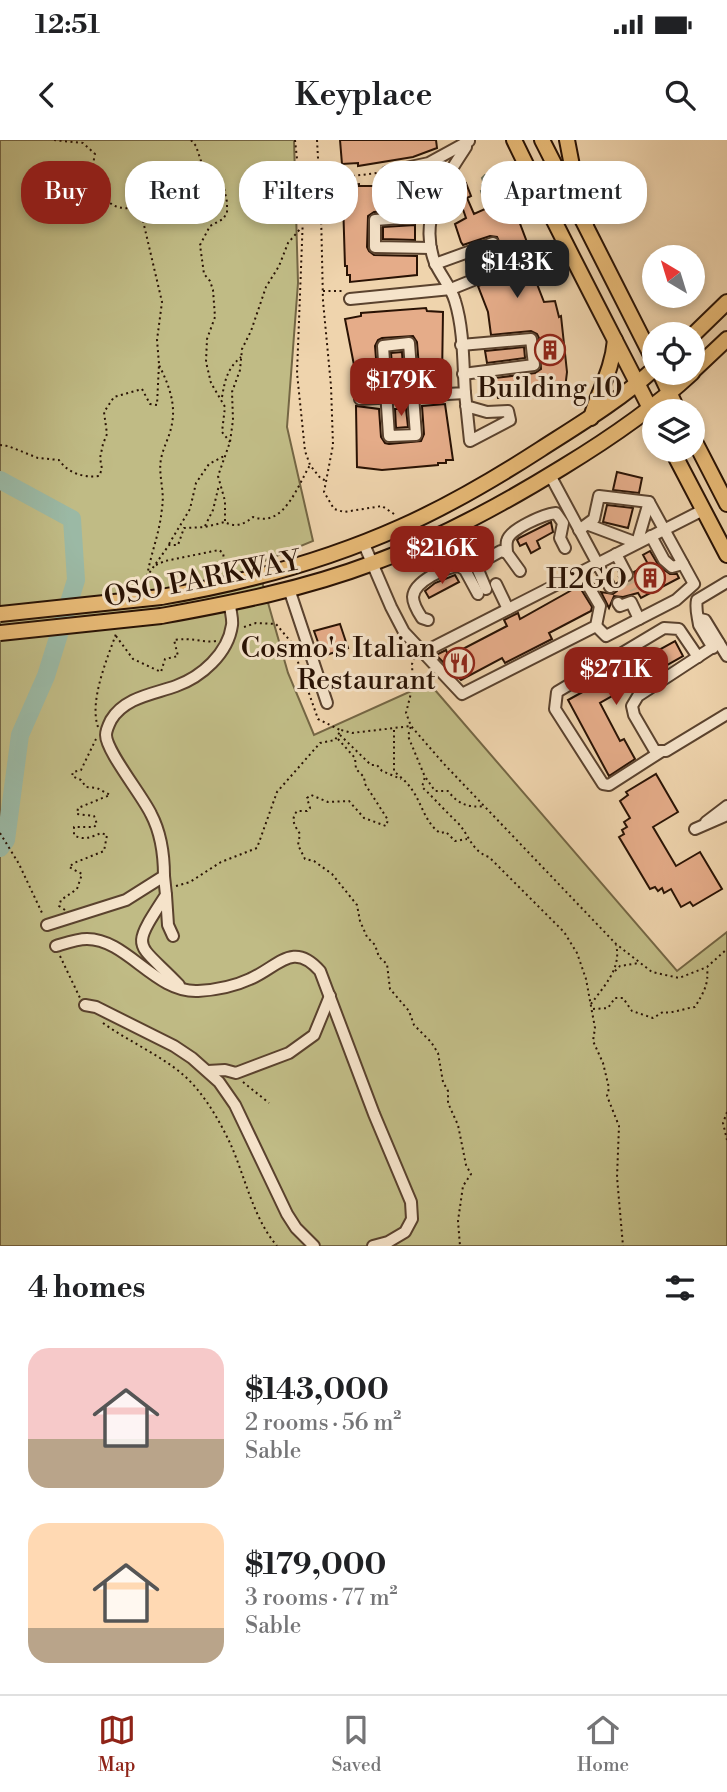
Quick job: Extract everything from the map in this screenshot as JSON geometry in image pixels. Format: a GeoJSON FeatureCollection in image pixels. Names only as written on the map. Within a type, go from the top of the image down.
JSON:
{"type":"FeatureCollection","features":[{"type":"Feature","properties":{"kind":"main road"},"geometry":{"type":"LineString","coordinates":[[514,140],[646,399]]}},
{"type":"Feature","properties":{"kind":"main road"},"geometry":{"type":"LineString","coordinates":[[542,140],[642,338]]}},
{"type":"Feature","properties":{"kind":"main road"},"geometry":{"type":"LineString","coordinates":[[567,140],[573,171],[586,204],[586,228]]}},
{"type":"Feature","properties":{"kind":"main road"},"geometry":{"type":"LineString","coordinates":[[705,323],[727,302]]}},
{"type":"Feature","properties":{"kind":"main road","name":"OSO PARKWAY"},"geometry":{"type":"LineString","coordinates":[[705,360],[727,339]]}},
{"type":"Feature","properties":{"kind":"main road"},"geometry":{"type":"LineString","coordinates":[[591,418],[614,355],[615,340]]}},
{"type":"Feature","properties":{"kind":"main road","name":"OSO PARKWAY"},"geometry":{"type":"LineString","coordinates":[[0,614],[161,597],[229,584],[308,562],[363,542],[402,527],[481,487],[591,418],[642,380]]}},
{"type":"Feature","properties":{"kind":"main road"},"geometry":{"type":"LineString","coordinates":[[665,385],[672,399]]}},
{"type":"Feature","properties":{"kind":"main road","name":"OSO PARKWAY"},"geometry":{"type":"LineString","coordinates":[[665,399],[678,385]]}},
{"type":"Feature","properties":{"kind":"main road","name":"OSO PARKWAY"},"geometry":{"type":"LineString","coordinates":[[0,633],[160,616],[230,604],[373,563],[443,534],[550,475],[642,419]]}},
{"type":"Feature","properties":{"kind":"main road"},"geometry":{"type":"LineString","coordinates":[[705,461],[727,504]]}},
{"type":"Feature","properties":{"kind":"main road"},"geometry":{"type":"LineString","coordinates":[[678,462],[727,555]]}},
{"type":"Feature","properties":{"kind":"street"},"geometry":{"type":"LineString","coordinates":[[433,161],[468,141]]}},
{"type":"Feature","properties":{"kind":"street"},"geometry":{"type":"LineString","coordinates":[[455,161],[468,141]]}},
{"type":"Feature","properties":{"kind":"street"},"geometry":{"type":"LineString","coordinates":[[375,224],[375,247],[431,248]]}},
{"type":"Feature","properties":{"kind":"street"},"geometry":{"type":"LineString","coordinates":[[430,224],[435,264],[451,289],[459,317],[463,374],[466,405],[470,441],[510,420],[508,411],[486,412],[466,405]]}},
{"type":"Feature","properties":{"kind":"street"},"geometry":{"type":"LineString","coordinates":[[350,299],[451,289],[502,268],[493,243],[435,264]]}},
{"type":"Feature","properties":{"kind":"street"},"geometry":{"type":"LineString","coordinates":[[461,345],[531,339],[534,365],[463,374]]}},
{"type":"Feature","properties":{"kind":"street"},"geometry":{"type":"LineString","coordinates":[[409,343],[414,396],[416,435],[389,436],[383,346],[409,343]]}},
{"type":"Feature","properties":{"kind":"street"},"geometry":{"type":"LineString","coordinates":[[360,399],[465,393]]}},
{"type":"Feature","properties":{"kind":"street"},"geometry":{"type":"LineString","coordinates":[[550,475],[584,527],[597,564],[610,587]]}},
{"type":"Feature","properties":{"kind":"street"},"geometry":{"type":"LineString","coordinates":[[584,527],[594,519],[599,496],[649,502]]}},
{"type":"Feature","properties":{"kind":"street"},"geometry":{"type":"LineString","coordinates":[[580,572],[600,606],[596,626],[606,636],[676,600],[694,583],[649,502]]}},
{"type":"Feature","properties":{"kind":"street"},"geometry":{"type":"LineString","coordinates":[[637,543],[649,502]]}},
{"type":"Feature","properties":{"kind":"street"},"geometry":{"type":"LineString","coordinates":[[420,651],[703,510]]}},
{"type":"Feature","properties":{"kind":"street"},"geometry":{"type":"LineString","coordinates":[[520,572],[507,553],[507,540],[512,532],[548,514],[556,513],[563,523],[560,538],[565,548]]}},
{"type":"Feature","properties":{"kind":"street"},"geometry":{"type":"LineString","coordinates":[[584,527],[637,543]]}},
{"type":"Feature","properties":{"kind":"street"},"geometry":{"type":"LineString","coordinates":[[651,536],[664,560],[672,567],[683,564]]}},
{"type":"Feature","properties":{"kind":"street"},"geometry":{"type":"LineString","coordinates":[[363,542],[404,632],[462,694],[596,626]]}},
{"type":"Feature","properties":{"kind":"street"},"geometry":{"type":"LineString","coordinates":[[486,589],[478,570],[479,563],[501,551],[507,553]]}},
{"type":"Feature","properties":{"kind":"street"},"geometry":{"type":"LineString","coordinates":[[616,554],[627,575]]}},
{"type":"Feature","properties":{"kind":"street"},"geometry":{"type":"LineString","coordinates":[[428,620],[422,618],[414,603],[413,594],[418,585],[451,567],[459,566],[465,570],[508,609]]}},
{"type":"Feature","properties":{"kind":"street"},"geometry":{"type":"LineString","coordinates":[[727,582],[697,600],[695,609],[700,619],[705,620],[716,646],[727,656]]}},
{"type":"Feature","properties":{"kind":"street"},"geometry":{"type":"LineString","coordinates":[[289,589],[327,703]]}},
{"type":"Feature","properties":{"kind":"street"},"geometry":{"type":"LineString","coordinates":[[635,590],[631,602],[639,619]]}},
{"type":"Feature","properties":{"kind":"street"},"geometry":{"type":"LineString","coordinates":[[618,603],[620,606],[631,602]]}},
{"type":"Feature","properties":{"kind":"street"},"geometry":{"type":"LineString","coordinates":[[173,936],[167,925],[164,856],[153,816],[140,792],[116,760],[106,735],[112,719],[123,707],[139,697],[179,685],[213,662],[232,625],[230,604]]}},
{"type":"Feature","properties":{"kind":"street"},"geometry":{"type":"LineString","coordinates":[[698,657],[679,629],[664,628],[557,692],[555,709],[603,784],[609,785],[727,714]]}},
{"type":"Feature","properties":{"kind":"street"},"geometry":{"type":"LineString","coordinates":[[662,751],[655,751],[632,706],[638,696],[716,646]]}},
{"type":"Feature","properties":{"kind":"street"},"geometry":{"type":"LineString","coordinates":[[727,806],[699,827],[727,815]]}},
{"type":"Feature","properties":{"kind":"street"},"geometry":{"type":"LineString","coordinates":[[47,925],[126,900],[164,876]]}},
{"type":"Feature","properties":{"kind":"street"},"geometry":{"type":"LineString","coordinates":[[166,892],[144,929],[142,944],[150,958],[183,989]]}},
{"type":"Feature","properties":{"kind":"street"},"geometry":{"type":"LineString","coordinates":[[56,946],[74,940],[99,940],[158,978],[183,989],[204,990],[240,983],[286,957],[296,956],[313,964],[320,971],[412,1210],[412,1219],[405,1232],[398,1238],[373,1246]]}},
{"type":"Feature","properties":{"kind":"street"},"geometry":{"type":"LineString","coordinates":[[208,1071],[225,1070],[236,1073],[289,1053],[305,1043],[319,1028],[330,996]]}},
{"type":"Feature","properties":{"kind":"street"},"geometry":{"type":"LineString","coordinates":[[85,1006],[96,1007],[174,1046],[208,1071],[229,1094],[287,1214],[296,1228],[314,1246]]}},
{"type":"Feature","properties":{"kind":"path"},"geometry":{"type":"LineString","coordinates":[[0,445],[38,458],[59,460],[66,470],[88,478],[99,477],[103,469],[102,451],[107,434],[104,412],[114,397],[142,389],[150,404],[157,405],[157,340],[162,302],[140,208],[120,209],[106,201],[91,173],[94,154],[83,143],[53,140]]}},
{"type":"Feature","properties":{"kind":"path"},"geometry":{"type":"LineString","coordinates":[[191,140],[202,164],[214,173],[224,188],[227,202],[227,213],[223,219],[210,226],[200,245],[204,274],[213,290],[215,317],[207,339],[206,362],[211,383],[225,407],[222,432],[230,442]]}},
{"type":"Feature","properties":{"kind":"path"},"geometry":{"type":"LineString","coordinates":[[295,140],[303,227],[297,373],[305,451],[310,465],[321,479],[327,480]]}},
{"type":"Feature","properties":{"kind":"path"},"geometry":{"type":"LineString","coordinates":[[317,140],[318,161]]}},
{"type":"Feature","properties":{"kind":"path"},"geometry":{"type":"LineString","coordinates":[[321,224],[333,445],[324,492],[334,509],[344,512],[382,506],[397,515],[402,527]]}},
{"type":"Feature","properties":{"kind":"path"},"geometry":{"type":"LineString","coordinates":[[225,522],[225,501],[218,475],[230,442],[233,420],[232,392],[240,370],[242,349],[266,287],[279,266],[288,243],[303,227]]}},
{"type":"Feature","properties":{"kind":"path"},"geometry":{"type":"LineString","coordinates":[[323,292],[341,290],[350,299]]}},
{"type":"Feature","properties":{"kind":"path"},"geometry":{"type":"LineString","coordinates":[[221,398],[230,366],[241,357]]}},
{"type":"Feature","properties":{"kind":"path"},"geometry":{"type":"LineString","coordinates":[[147,576],[163,506],[161,458],[173,424],[171,390],[159,364]]}},
{"type":"Feature","properties":{"kind":"path"},"geometry":{"type":"LineString","coordinates":[[136,593],[190,509],[196,483],[209,464],[226,455]]}},
{"type":"Feature","properties":{"kind":"path"},"geometry":{"type":"LineString","coordinates":[[169,545],[178,545],[184,528],[225,522],[231,525],[247,523],[253,517],[271,519],[288,505],[310,465]]}},
{"type":"Feature","properties":{"kind":"path"},"geometry":{"type":"LineString","coordinates":[[205,527],[213,510],[219,484]]}},
{"type":"Feature","properties":{"kind":"path"},"geometry":{"type":"LineString","coordinates":[[155,565],[219,550],[223,553],[229,584]]}},
{"type":"Feature","properties":{"kind":"path"},"geometry":{"type":"LineString","coordinates":[[68,914],[59,906],[61,900],[77,889],[82,874],[69,867],[104,851],[106,843],[107,835],[101,833],[91,838],[78,838],[74,835],[74,827],[94,827],[97,824],[94,816],[77,814],[78,808],[110,795],[97,788],[86,787],[81,780],[72,776],[73,772],[81,770],[96,742],[98,728],[94,717],[97,698],[116,635],[134,659],[161,672],[164,659],[178,656],[174,640],[190,638],[209,642],[233,639],[238,629],[256,623],[276,624],[291,642],[318,719],[352,733],[411,726]]}},
{"type":"Feature","properties":{"kind":"path"},"geometry":{"type":"LineString","coordinates":[[420,651],[412,664],[413,685],[406,713],[411,726],[616,944],[652,972],[679,978],[707,967],[727,950]]}},
{"type":"Feature","properties":{"kind":"path"},"geometry":{"type":"LineString","coordinates":[[411,726],[408,736],[425,777],[435,790],[448,791],[456,800],[471,808],[485,806]]}},
{"type":"Feature","properties":{"kind":"path"},"geometry":{"type":"LineString","coordinates":[[394,729],[394,771],[410,786],[429,825],[440,833],[446,832],[455,841],[468,839]]}},
{"type":"Feature","properties":{"kind":"path"},"geometry":{"type":"LineString","coordinates":[[166,892],[190,882],[222,862],[257,848],[277,792],[320,743],[338,736],[341,730]]}},
{"type":"Feature","properties":{"kind":"path"},"geometry":{"type":"LineString","coordinates":[[338,736],[370,765],[377,765],[382,771],[403,780]]}},
{"type":"Feature","properties":{"kind":"path"},"geometry":{"type":"LineString","coordinates":[[338,736],[355,758],[356,769],[364,777],[365,784],[388,820],[386,826],[363,818],[349,801],[328,802],[311,795],[307,798],[310,807],[307,811],[297,811],[293,816],[293,822],[300,834],[298,845],[305,859],[314,861],[332,874],[358,905],[360,920],[367,936],[375,945],[379,957],[387,964],[390,989],[409,1011],[414,1025],[438,1053],[443,1082],[448,1091],[447,1103],[458,1125],[466,1165],[471,1174],[463,1186],[457,1221],[460,1246]]}},
{"type":"Feature","properties":{"kind":"path"},"geometry":{"type":"LineString","coordinates":[[425,777],[422,787],[457,822],[481,855],[489,857],[564,932],[577,953],[592,1009],[595,1028],[593,1041],[603,1063],[609,1088],[607,1096],[619,1126],[617,1177],[623,1246]]}},
{"type":"Feature","properties":{"kind":"path"},"geometry":{"type":"LineString","coordinates":[[614,971],[618,954],[616,944]]}},
{"type":"Feature","properties":{"kind":"path"},"geometry":{"type":"LineString","coordinates":[[591,1004],[620,966],[641,963]]}},
{"type":"Feature","properties":{"kind":"path"},"geometry":{"type":"LineString","coordinates":[[592,1009],[608,1008],[615,998],[623,998],[632,1011],[653,1018],[663,1012],[695,1007],[705,995],[707,967]]}},
{"type":"Feature","properties":{"kind":"path"},"geometry":{"type":"LineString","coordinates":[[236,1073],[246,1086],[269,1103]]}},
{"type":"Feature","properties":{"kind":"path"},"geometry":{"type":"LineString","coordinates":[[727,1112],[723,1123],[727,1140]]}},
{"type":"Feature","properties":{"kind":"shaded area"},"geometry":{"type":"Polygon","coordinates":[[[0,140],[294,140],[295,161],[239,161],[239,224],[296,224],[298,283],[287,427],[313,541],[257,564],[288,673],[314,735],[429,683],[677,971],[727,932],[727,1246],[0,1246],[0,140]]]}},
{"type":"Feature","properties":{"kind":"building"},"geometry":{"type":"Polygon","coordinates":[[[340,140],[436,140],[437,148],[413,157],[372,161],[372,164],[358,166],[358,161],[342,161],[340,140]]]}},
{"type":"Feature","properties":{"kind":"building"},"geometry":{"type":"Polygon","coordinates":[[[358,184],[372,186],[372,213],[368,216],[369,251],[374,255],[417,256],[417,275],[350,282],[345,266],[344,224],[358,224],[358,184]]]}},
{"type":"Feature","properties":{"kind":"building"},"geometry":{"type":"Polygon","coordinates":[[[467,198],[474,214],[481,211],[481,224],[520,224],[539,274],[536,275],[537,284],[544,302],[555,301],[559,317],[561,316],[567,372],[564,397],[498,398],[495,378],[535,373],[541,369],[539,338],[531,331],[491,335],[488,312],[478,286],[507,275],[510,266],[497,237],[490,236],[463,245],[455,224],[467,224],[467,198]]]}},
{"type":"Feature","properties":{"kind":"building"},"geometry":{"type":"Polygon","coordinates":[[[415,225],[415,240],[383,239],[383,227],[415,225]]]}},
{"type":"Feature","properties":{"kind":"building"},"geometry":{"type":"Polygon","coordinates":[[[489,253],[493,264],[470,273],[466,261],[489,253]]]}},
{"type":"Feature","properties":{"kind":"building"},"geometry":{"type":"Polygon","coordinates":[[[426,308],[427,311],[443,312],[442,379],[420,380],[417,342],[413,336],[382,338],[375,346],[378,383],[369,384],[369,391],[354,394],[354,365],[345,319],[361,316],[361,313],[426,308]]]}},
{"type":"Feature","properties":{"kind":"building"},"geometry":{"type":"Polygon","coordinates":[[[524,347],[525,358],[487,363],[485,351],[524,347]]]}},
{"type":"Feature","properties":{"kind":"building"},"geometry":{"type":"Polygon","coordinates":[[[402,352],[404,385],[394,386],[391,353],[402,352]]]}},
{"type":"Feature","properties":{"kind":"building"},"geometry":{"type":"Polygon","coordinates":[[[445,404],[453,460],[446,460],[446,463],[438,465],[382,470],[357,467],[356,406],[379,409],[381,437],[389,444],[421,441],[424,434],[422,406],[445,404]]]}},
{"type":"Feature","properties":{"kind":"building"},"geometry":{"type":"Polygon","coordinates":[[[395,409],[406,409],[408,427],[396,428],[395,409]]]}},
{"type":"Feature","properties":{"kind":"building"},"geometry":{"type":"Polygon","coordinates":[[[617,472],[642,478],[639,493],[613,490],[617,472]]]}},
{"type":"Feature","properties":{"kind":"building"},"geometry":{"type":"Polygon","coordinates":[[[607,505],[633,508],[628,528],[603,522],[607,505]]]}},
{"type":"Feature","properties":{"kind":"building"},"geometry":{"type":"Polygon","coordinates":[[[551,522],[553,532],[537,541],[540,548],[531,553],[526,543],[520,546],[517,540],[519,538],[551,522]]]}},
{"type":"Feature","properties":{"kind":"building","name":"H2GO"},"geometry":{"type":"Polygon","coordinates":[[[650,551],[659,566],[670,574],[677,574],[679,578],[641,598],[638,593],[623,597],[614,596],[609,608],[601,592],[613,594],[617,591],[620,579],[626,583],[631,582],[635,576],[634,572],[648,564],[643,555],[650,551]]]}},
{"type":"Feature","properties":{"kind":"building"},"geometry":{"type":"Polygon","coordinates":[[[455,575],[459,582],[429,598],[425,591],[435,583],[455,575]]]}},
{"type":"Feature","properties":{"kind":"building"},"geometry":{"type":"Polygon","coordinates":[[[579,586],[592,607],[591,611],[549,633],[552,639],[505,663],[502,658],[461,680],[436,655],[446,650],[448,655],[459,651],[507,626],[504,620],[518,613],[520,619],[579,586]]]}},
{"type":"Feature","properties":{"kind":"building"},"geometry":{"type":"Polygon","coordinates":[[[340,624],[348,648],[323,656],[314,631],[340,624]]]}},
{"type":"Feature","properties":{"kind":"building"},"geometry":{"type":"Polygon","coordinates":[[[675,641],[683,656],[600,703],[620,741],[624,739],[635,759],[609,776],[568,700],[675,641]]]}},
{"type":"Feature","properties":{"kind":"building"},"geometry":{"type":"Polygon","coordinates":[[[656,774],[678,812],[653,827],[676,866],[700,852],[722,889],[693,906],[690,902],[681,907],[671,889],[664,893],[662,888],[658,891],[655,887],[650,889],[619,837],[627,827],[624,822],[630,818],[620,801],[628,795],[626,792],[656,774]]]}},
{"type":"Feature","properties":{"kind":"waterway"},"geometry":{"type":"LineString","coordinates":[[0,480],[72,519],[76,580],[46,676],[20,735],[6,840],[0,848]]}},
{"type":"Feature","properties":{"kind":"tunnel"},"geometry":{"type":"LineString","coordinates":[[627,575],[635,590]]}},
{"type":"Feature","properties":{"kind":"place","name":"Building 10"},"geometry":{"type":"Point","coordinates":[550,350]}},
{"type":"Feature","properties":{"kind":"place","name":"H2GO"},"geometry":{"type":"Point","coordinates":[650,578]}},
{"type":"Feature","properties":{"kind":"place","name":"Cosmo's Italian Restaurant"},"geometry":{"type":"Point","coordinates":[459,663]}}]}
